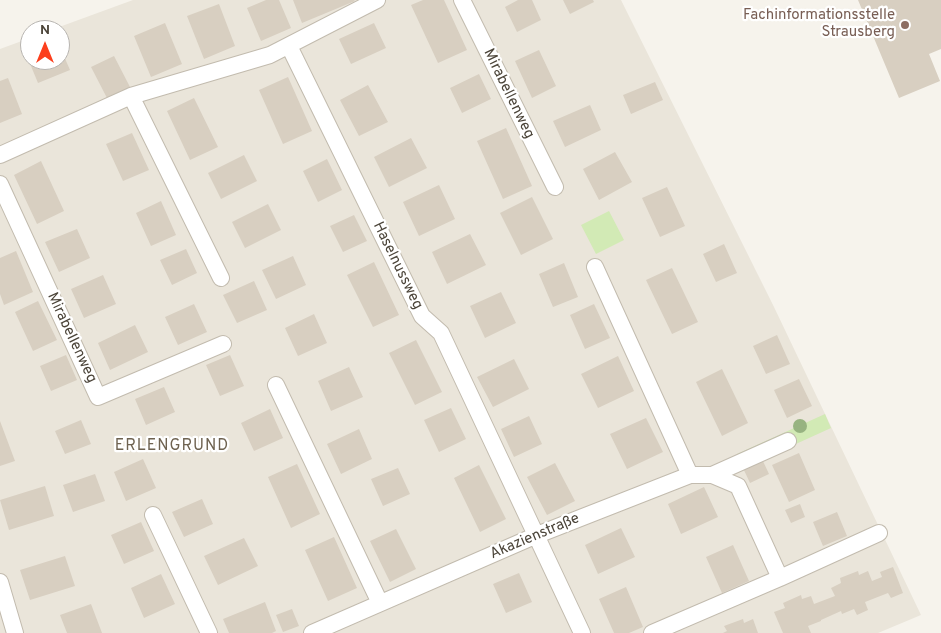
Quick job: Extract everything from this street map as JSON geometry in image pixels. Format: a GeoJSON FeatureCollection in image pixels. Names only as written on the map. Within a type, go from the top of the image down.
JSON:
{"type":"FeatureCollection","features":[{"type":"Feature","properties":{"kind":"street"},"geometry":{"type":"LineString","coordinates":[[0,155],[131,96],[270,54],[376,0]]}},
{"type":"Feature","properties":{"kind":"street","name":"Mirabellenweg"},"geometry":{"type":"LineString","coordinates":[[462,0],[555,187]]}},
{"type":"Feature","properties":{"kind":"street","name":"Haselnussweg"},"geometry":{"type":"LineString","coordinates":[[289,46],[422,316],[441,333],[582,633]]}},
{"type":"Feature","properties":{"kind":"street"},"geometry":{"type":"LineString","coordinates":[[131,96],[221,278]]}},
{"type":"Feature","properties":{"kind":"street","name":"Mirabellenweg"},"geometry":{"type":"LineString","coordinates":[[0,184],[98,397],[223,344]]}},
{"type":"Feature","properties":{"kind":"street"},"geometry":{"type":"LineString","coordinates":[[596,267],[690,475]]}},
{"type":"Feature","properties":{"kind":"street"},"geometry":{"type":"LineString","coordinates":[[276,385],[380,603]]}},
{"type":"Feature","properties":{"kind":"street","name":"Akazienstraße"},"geometry":{"type":"LineString","coordinates":[[312,633],[328,630],[380,603],[537,535],[690,475],[712,475],[788,441]]}},
{"type":"Feature","properties":{"kind":"street"},"geometry":{"type":"LineString","coordinates":[[712,475],[738,486],[780,578]]}},
{"type":"Feature","properties":{"kind":"street"},"geometry":{"type":"LineString","coordinates":[[153,515],[209,633]]}},
{"type":"Feature","properties":{"kind":"street"},"geometry":{"type":"LineString","coordinates":[[652,633],[879,533]]}},
{"type":"Feature","properties":{"kind":"street"},"geometry":{"type":"LineString","coordinates":[[0,582],[15,633]]}},
{"type":"Feature","properties":{"kind":"shaded area"},"geometry":{"type":"Polygon","coordinates":[[[133,0],[621,0],[774,307],[921,615],[878,633],[0,633],[0,49],[20,42],[20,70],[70,70],[70,23],[133,0]]]}},
{"type":"Feature","properties":{"kind":"green space"},"geometry":{"type":"Polygon","coordinates":[[[609,211],[624,240],[596,254],[581,225],[609,211]]]}},
{"type":"Feature","properties":{"kind":"green space"},"geometry":{"type":"Polygon","coordinates":[[[825,414],[831,428],[743,468],[737,454],[825,414]]]}},
{"type":"Feature","properties":{"kind":"building"},"geometry":{"type":"Polygon","coordinates":[[[266,0],[279,0],[291,28],[261,41],[247,8],[266,0]]]}},
{"type":"Feature","properties":{"kind":"building"},"geometry":{"type":"Polygon","coordinates":[[[293,0],[354,0],[355,1],[302,23],[293,0]]]}},
{"type":"Feature","properties":{"kind":"building"},"geometry":{"type":"Polygon","coordinates":[[[423,0],[444,0],[467,50],[438,63],[411,5],[423,0]]]}},
{"type":"Feature","properties":{"kind":"building"},"geometry":{"type":"Polygon","coordinates":[[[518,0],[532,0],[541,20],[517,32],[505,7],[518,0]]]}},
{"type":"Feature","properties":{"kind":"building"},"geometry":{"type":"Polygon","coordinates":[[[563,0],[593,0],[594,2],[570,14],[563,0]]]}},
{"type":"Feature","properties":{"kind":"building","name":"Fachinformationsstelle Strausberg"},"geometry":{"type":"Polygon","coordinates":[[[858,0],[941,0],[941,49],[929,54],[940,81],[899,98],[858,0]]]}},
{"type":"Feature","properties":{"kind":"building"},"geometry":{"type":"Polygon","coordinates":[[[219,4],[235,46],[204,59],[187,16],[219,4]]]}},
{"type":"Feature","properties":{"kind":"building"},"geometry":{"type":"Polygon","coordinates":[[[165,23],[182,64],[151,77],[134,36],[165,23]]]}},
{"type":"Feature","properties":{"kind":"building"},"geometry":{"type":"Polygon","coordinates":[[[374,23],[386,48],[351,64],[339,39],[374,23]]]}},
{"type":"Feature","properties":{"kind":"building"},"geometry":{"type":"Polygon","coordinates":[[[539,50],[556,86],[532,98],[515,61],[539,50]]]}},
{"type":"Feature","properties":{"kind":"building"},"geometry":{"type":"Polygon","coordinates":[[[114,56],[130,87],[107,98],[91,67],[114,56]]]}},
{"type":"Feature","properties":{"kind":"building"},"geometry":{"type":"Polygon","coordinates":[[[33,70],[70,70],[38,83],[33,70]]]}},
{"type":"Feature","properties":{"kind":"building"},"geometry":{"type":"Polygon","coordinates":[[[479,74],[491,99],[462,113],[450,88],[479,74]]]}},
{"type":"Feature","properties":{"kind":"building"},"geometry":{"type":"Polygon","coordinates":[[[288,77],[312,131],[283,144],[259,90],[288,77]]]}},
{"type":"Feature","properties":{"kind":"building"},"geometry":{"type":"Polygon","coordinates":[[[8,78],[22,114],[0,123],[0,81],[8,78]]]}},
{"type":"Feature","properties":{"kind":"building"},"geometry":{"type":"Polygon","coordinates":[[[655,82],[663,100],[631,114],[623,95],[655,82]]]}},
{"type":"Feature","properties":{"kind":"building"},"geometry":{"type":"Polygon","coordinates":[[[368,85],[388,122],[359,136],[340,100],[368,85]]]}},
{"type":"Feature","properties":{"kind":"building"},"geometry":{"type":"Polygon","coordinates":[[[194,98],[218,147],[190,160],[167,111],[194,98]]]}},
{"type":"Feature","properties":{"kind":"building"},"geometry":{"type":"Polygon","coordinates":[[[590,105],[601,130],[565,147],[553,121],[590,105]]]}},
{"type":"Feature","properties":{"kind":"building"},"geometry":{"type":"Polygon","coordinates":[[[506,128],[532,186],[503,199],[477,141],[506,128]]]}},
{"type":"Feature","properties":{"kind":"building"},"geometry":{"type":"Polygon","coordinates":[[[132,133],[149,170],[123,181],[106,144],[132,133]]]}},
{"type":"Feature","properties":{"kind":"building"},"geometry":{"type":"Polygon","coordinates":[[[411,138],[427,168],[389,187],[374,157],[411,138]]]}},
{"type":"Feature","properties":{"kind":"building"},"geometry":{"type":"Polygon","coordinates":[[[615,152],[632,182],[599,200],[583,169],[615,152]]]}},
{"type":"Feature","properties":{"kind":"building"},"geometry":{"type":"Polygon","coordinates":[[[244,155],[257,181],[221,199],[208,173],[244,155]]]}},
{"type":"Feature","properties":{"kind":"building"},"geometry":{"type":"Polygon","coordinates":[[[327,159],[342,190],[318,202],[303,171],[327,159]]]}},
{"type":"Feature","properties":{"kind":"building"},"geometry":{"type":"Polygon","coordinates":[[[41,161],[64,211],[37,224],[14,175],[41,161]]]}},
{"type":"Feature","properties":{"kind":"building"},"geometry":{"type":"Polygon","coordinates":[[[439,185],[455,219],[419,236],[403,202],[439,185]]]}},
{"type":"Feature","properties":{"kind":"building"},"geometry":{"type":"Polygon","coordinates":[[[667,187],[685,226],[660,237],[642,198],[667,187]]]}},
{"type":"Feature","properties":{"kind":"building"},"geometry":{"type":"Polygon","coordinates":[[[532,197],[553,239],[521,255],[500,213],[532,197]]]}},
{"type":"Feature","properties":{"kind":"building"},"geometry":{"type":"Polygon","coordinates":[[[161,201],[176,235],[151,246],[136,213],[161,201]]]}},
{"type":"Feature","properties":{"kind":"building"},"geometry":{"type":"Polygon","coordinates":[[[268,204],[281,230],[245,248],[232,222],[268,204]]]}},
{"type":"Feature","properties":{"kind":"building"},"geometry":{"type":"Polygon","coordinates":[[[354,215],[367,241],[343,252],[330,226],[354,215]]]}},
{"type":"Feature","properties":{"kind":"building"},"geometry":{"type":"Polygon","coordinates":[[[77,229],[90,258],[59,272],[45,242],[77,229]]]}},
{"type":"Feature","properties":{"kind":"building"},"geometry":{"type":"Polygon","coordinates":[[[470,234],[486,265],[447,284],[432,252],[470,234]]]}},
{"type":"Feature","properties":{"kind":"building"},"geometry":{"type":"Polygon","coordinates":[[[724,244],[737,273],[716,282],[703,254],[724,244]]]}},
{"type":"Feature","properties":{"kind":"building"},"geometry":{"type":"Polygon","coordinates":[[[186,249],[197,273],[172,285],[160,260],[186,249]]]}},
{"type":"Feature","properties":{"kind":"building"},"geometry":{"type":"Polygon","coordinates":[[[16,251],[33,292],[4,305],[0,294],[0,258],[16,251]]]}},
{"type":"Feature","properties":{"kind":"building"},"geometry":{"type":"Polygon","coordinates":[[[293,256],[306,285],[276,299],[262,270],[293,256]]]}},
{"type":"Feature","properties":{"kind":"building"},"geometry":{"type":"Polygon","coordinates":[[[374,262],[399,315],[373,327],[347,275],[374,262]]]}},
{"type":"Feature","properties":{"kind":"building"},"geometry":{"type":"Polygon","coordinates":[[[564,263],[578,297],[553,307],[539,274],[564,263]]]}},
{"type":"Feature","properties":{"kind":"building"},"geometry":{"type":"Polygon","coordinates":[[[672,268],[698,322],[672,334],[646,280],[672,268]]]}},
{"type":"Feature","properties":{"kind":"building"},"geometry":{"type":"Polygon","coordinates":[[[103,275],[116,304],[84,318],[71,289],[103,275]]]}},
{"type":"Feature","properties":{"kind":"building"},"geometry":{"type":"Polygon","coordinates":[[[254,281],[267,310],[237,323],[223,295],[254,281]]]}},
{"type":"Feature","properties":{"kind":"building"},"geometry":{"type":"Polygon","coordinates":[[[501,292],[516,323],[485,338],[470,306],[501,292]]]}},
{"type":"Feature","properties":{"kind":"building"},"geometry":{"type":"Polygon","coordinates":[[[38,301],[57,340],[33,351],[15,312],[38,301]]]}},
{"type":"Feature","properties":{"kind":"building"},"geometry":{"type":"Polygon","coordinates":[[[194,304],[207,332],[178,345],[165,317],[194,304]]]}},
{"type":"Feature","properties":{"kind":"building"},"geometry":{"type":"Polygon","coordinates":[[[594,304],[610,338],[585,349],[570,315],[594,304]]]}},
{"type":"Feature","properties":{"kind":"building"},"geometry":{"type":"Polygon","coordinates":[[[314,314],[327,343],[298,356],[285,328],[314,314]]]}},
{"type":"Feature","properties":{"kind":"building"},"geometry":{"type":"Polygon","coordinates":[[[135,325],[148,352],[110,370],[98,343],[135,325]]]}},
{"type":"Feature","properties":{"kind":"building"},"geometry":{"type":"Polygon","coordinates":[[[777,335],[790,364],[766,374],[753,346],[777,335]]]}},
{"type":"Feature","properties":{"kind":"building"},"geometry":{"type":"Polygon","coordinates":[[[416,340],[442,392],[415,405],[389,353],[416,340]]]}},
{"type":"Feature","properties":{"kind":"building"},"geometry":{"type":"Polygon","coordinates":[[[66,355],[77,380],[51,391],[40,366],[66,355]]]}},
{"type":"Feature","properties":{"kind":"building"},"geometry":{"type":"Polygon","coordinates":[[[230,355],[244,386],[220,396],[206,365],[230,355]]]}},
{"type":"Feature","properties":{"kind":"building"},"geometry":{"type":"Polygon","coordinates":[[[618,356],[634,391],[598,408],[581,374],[618,356]]]}},
{"type":"Feature","properties":{"kind":"building"},"geometry":{"type":"Polygon","coordinates":[[[514,359],[529,389],[493,407],[477,377],[514,359]]]}},
{"type":"Feature","properties":{"kind":"building"},"geometry":{"type":"Polygon","coordinates":[[[349,367],[363,397],[331,411],[318,381],[349,367]]]}},
{"type":"Feature","properties":{"kind":"building"},"geometry":{"type":"Polygon","coordinates":[[[722,369],[748,423],[722,436],[696,382],[722,369]]]}},
{"type":"Feature","properties":{"kind":"building"},"geometry":{"type":"Polygon","coordinates":[[[799,379],[812,406],[787,418],[774,390],[799,379]]]}},
{"type":"Feature","properties":{"kind":"building"},"geometry":{"type":"Polygon","coordinates":[[[164,387],[175,412],[146,425],[135,399],[164,387]]]}},
{"type":"Feature","properties":{"kind":"building"},"geometry":{"type":"Polygon","coordinates":[[[451,408],[466,439],[439,452],[424,420],[451,408]]]}},
{"type":"Feature","properties":{"kind":"building"},"geometry":{"type":"Polygon","coordinates":[[[270,409],[283,438],[254,451],[241,423],[270,409]]]}},
{"type":"Feature","properties":{"kind":"building"},"geometry":{"type":"Polygon","coordinates":[[[529,416],[542,444],[514,457],[501,429],[529,416]]]}},
{"type":"Feature","properties":{"kind":"building"},"geometry":{"type":"Polygon","coordinates":[[[646,418],[663,452],[627,469],[610,434],[646,418]]]}},
{"type":"Feature","properties":{"kind":"building"},"geometry":{"type":"Polygon","coordinates":[[[81,420],[91,444],[65,454],[55,431],[81,420]]]}},
{"type":"Feature","properties":{"kind":"building"},"geometry":{"type":"Polygon","coordinates":[[[0,421],[15,461],[0,466],[0,421]]]}},
{"type":"Feature","properties":{"kind":"building"},"geometry":{"type":"Polygon","coordinates":[[[359,429],[372,459],[341,474],[327,444],[359,429]]]}},
{"type":"Feature","properties":{"kind":"building"},"geometry":{"type":"Polygon","coordinates":[[[799,453],[815,490],[789,502],[772,465],[799,453]]]}},
{"type":"Feature","properties":{"kind":"building"},"geometry":{"type":"Polygon","coordinates":[[[143,459],[156,488],[126,501],[114,472],[143,459]]]}},
{"type":"Feature","properties":{"kind":"building"},"geometry":{"type":"Polygon","coordinates":[[[762,459],[769,474],[750,483],[743,468],[762,459]]]}},
{"type":"Feature","properties":{"kind":"building"},"geometry":{"type":"Polygon","coordinates":[[[555,463],[575,501],[547,515],[527,477],[555,463]]]}},
{"type":"Feature","properties":{"kind":"building"},"geometry":{"type":"Polygon","coordinates":[[[297,464],[320,514],[291,528],[268,477],[297,464]]]}},
{"type":"Feature","properties":{"kind":"building"},"geometry":{"type":"Polygon","coordinates":[[[479,465],[506,519],[480,532],[454,478],[479,465]]]}},
{"type":"Feature","properties":{"kind":"building"},"geometry":{"type":"Polygon","coordinates":[[[398,468],[410,494],[383,506],[371,479],[398,468]]]}},
{"type":"Feature","properties":{"kind":"building"},"geometry":{"type":"Polygon","coordinates":[[[95,474],[105,501],[73,512],[63,485],[95,474]]]}},
{"type":"Feature","properties":{"kind":"building"},"geometry":{"type":"Polygon","coordinates":[[[45,486],[54,516],[9,530],[0,500],[45,486]]]}},
{"type":"Feature","properties":{"kind":"building"},"geometry":{"type":"Polygon","coordinates":[[[704,487],[718,517],[681,534],[668,504],[704,487]]]}},
{"type":"Feature","properties":{"kind":"building"},"geometry":{"type":"Polygon","coordinates":[[[202,499],[213,524],[184,537],[172,512],[202,499]]]}},
{"type":"Feature","properties":{"kind":"building"},"geometry":{"type":"Polygon","coordinates":[[[800,504],[805,517],[791,523],[785,510],[800,504]]]}},
{"type":"Feature","properties":{"kind":"building"},"geometry":{"type":"Polygon","coordinates":[[[837,512],[847,536],[823,546],[813,522],[837,512]]]}},
{"type":"Feature","properties":{"kind":"building"},"geometry":{"type":"Polygon","coordinates":[[[141,522],[154,551],[124,564],[111,535],[141,522]]]}},
{"type":"Feature","properties":{"kind":"building"},"geometry":{"type":"Polygon","coordinates":[[[621,528],[635,557],[598,574],[585,545],[621,528]]]}},
{"type":"Feature","properties":{"kind":"building"},"geometry":{"type":"Polygon","coordinates":[[[396,529],[416,569],[390,582],[370,541],[396,529]]]}},
{"type":"Feature","properties":{"kind":"building"},"geometry":{"type":"Polygon","coordinates":[[[334,537],[357,588],[328,601],[305,550],[334,537]]]}},
{"type":"Feature","properties":{"kind":"building"},"geometry":{"type":"Polygon","coordinates":[[[244,538],[258,566],[218,585],[204,556],[244,538]]]}},
{"type":"Feature","properties":{"kind":"building"},"geometry":{"type":"Polygon","coordinates":[[[733,545],[749,581],[722,593],[706,557],[733,545]]]}},
{"type":"Feature","properties":{"kind":"building"},"geometry":{"type":"Polygon","coordinates":[[[65,556],[75,586],[30,600],[20,570],[65,556]]]}},
{"type":"Feature","properties":{"kind":"building"},"geometry":{"type":"Polygon","coordinates":[[[893,567],[903,593],[891,598],[888,593],[865,602],[868,610],[857,615],[854,609],[842,614],[841,611],[808,626],[811,633],[783,633],[774,612],[785,608],[783,603],[801,595],[802,599],[811,596],[814,604],[835,596],[831,588],[841,583],[840,578],[858,571],[859,575],[868,571],[872,581],[882,577],[880,572],[893,567]]]}},
{"type":"Feature","properties":{"kind":"building"},"geometry":{"type":"Polygon","coordinates":[[[519,573],[532,602],[506,613],[493,584],[519,573]]]}},
{"type":"Feature","properties":{"kind":"building"},"geometry":{"type":"Polygon","coordinates":[[[161,574],[175,604],[144,618],[131,588],[161,574]]]}},
{"type":"Feature","properties":{"kind":"building"},"geometry":{"type":"Polygon","coordinates":[[[626,587],[643,627],[629,633],[614,633],[599,599],[626,587]]]}},
{"type":"Feature","properties":{"kind":"building"},"geometry":{"type":"Polygon","coordinates":[[[265,602],[276,631],[272,633],[229,633],[223,619],[265,602]]]}},
{"type":"Feature","properties":{"kind":"building"},"geometry":{"type":"Polygon","coordinates":[[[91,604],[102,633],[67,633],[60,615],[91,604]]]}},
{"type":"Feature","properties":{"kind":"building"},"geometry":{"type":"Polygon","coordinates":[[[292,609],[299,626],[283,632],[276,615],[292,609]]]}},
{"type":"Feature","properties":{"kind":"building"},"geometry":{"type":"Polygon","coordinates":[[[743,619],[744,623],[753,619],[758,633],[723,633],[727,631],[724,626],[743,619]]]}},
{"type":"Feature","properties":{"kind":"place","name":"Fachinformationsstelle Strausberg"},"geometry":{"type":"Point","coordinates":[905,25]}},
{"type":"Feature","properties":{"kind":"district","name":"ERLENGRUND"},"geometry":{"type":"Point","coordinates":[172,447]}}]}
